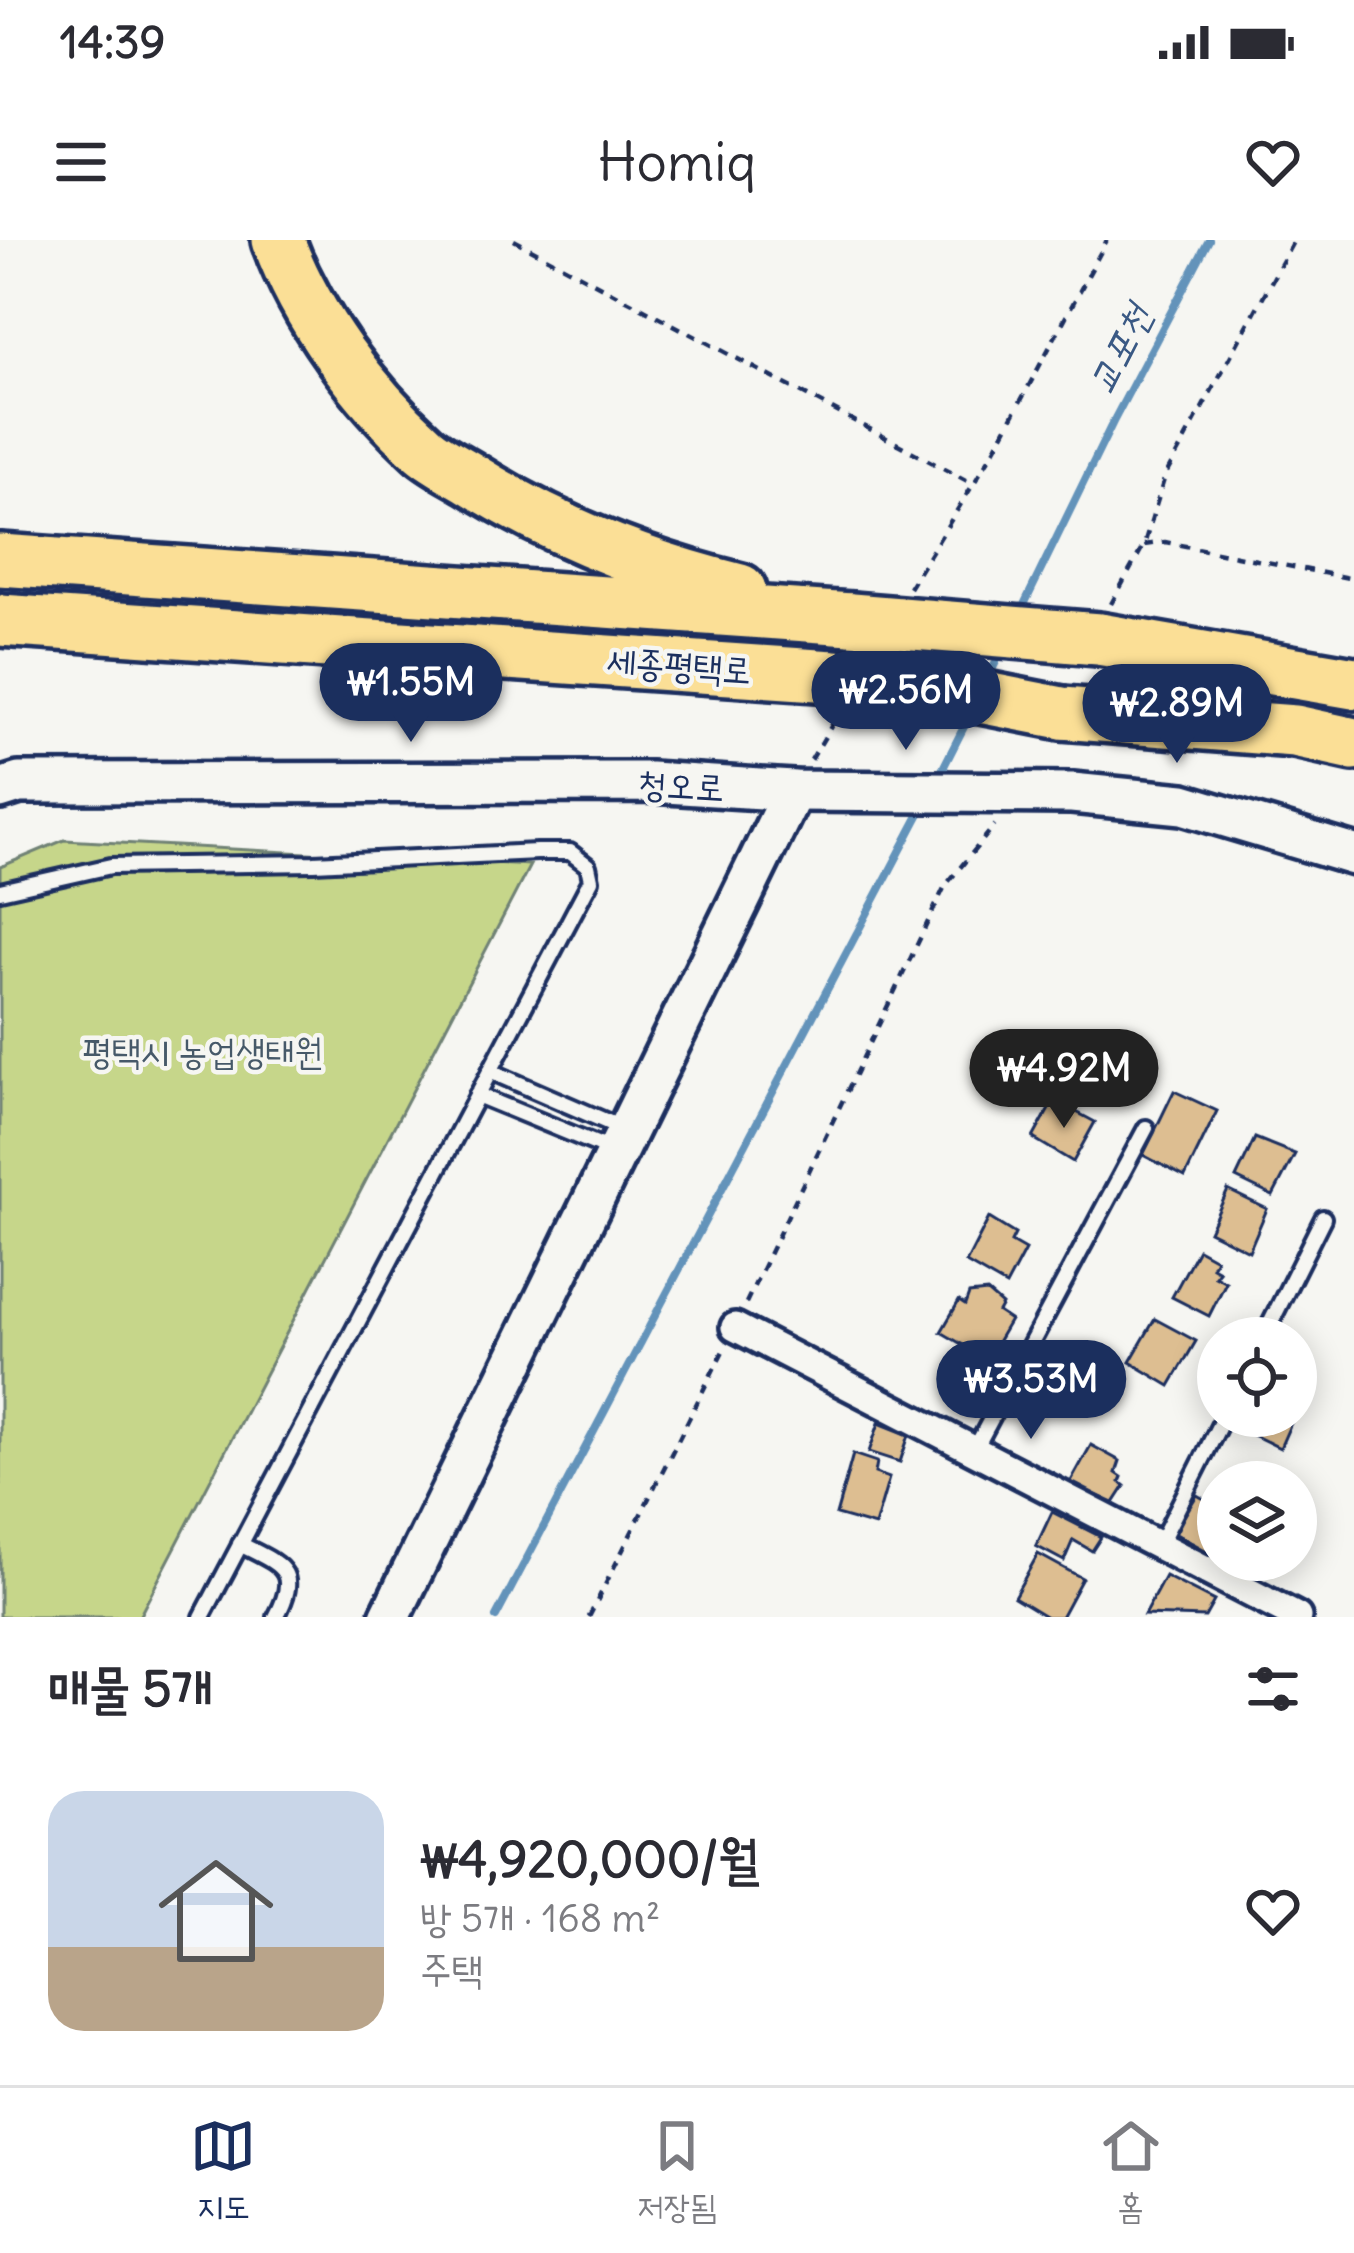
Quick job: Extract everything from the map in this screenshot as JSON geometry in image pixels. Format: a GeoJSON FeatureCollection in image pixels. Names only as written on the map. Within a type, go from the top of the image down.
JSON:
{"type":"FeatureCollection","features":[{"type":"Feature","properties":{"kind":"highway"},"geometry":{"type":"LineString","coordinates":[[278,240],[314,314],[365,385],[426,451],[557,527],[700,580],[851,619]]}},
{"type":"Feature","properties":{"kind":"highway","name":"세종평택로"},"geometry":{"type":"LineString","coordinates":[[0,560],[851,619],[1101,630],[1354,683]]}},
{"type":"Feature","properties":{"kind":"highway","name":"세종평택로"},"geometry":{"type":"LineString","coordinates":[[0,620],[837,692],[890,679],[1062,713],[1295,731],[1354,744]]}},
{"type":"Feature","properties":{"kind":"street","name":"청오로"},"geometry":{"type":"LineString","coordinates":[[0,789],[19,783],[650,782],[794,791],[1072,793],[1183,804],[1354,856]]}},
{"type":"Feature","properties":{"kind":"street"},"geometry":{"type":"LineString","coordinates":[[390,1617],[794,791]]}},
{"type":"Feature","properties":{"kind":"street"},"geometry":{"type":"LineString","coordinates":[[735,1327],[1298,1617]]}},
{"type":"Feature","properties":{"kind":"lane"},"geometry":{"type":"LineString","coordinates":[[0,891],[111,866],[571,852],[588,866],[591,880],[202,1617]]}},
{"type":"Feature","properties":{"kind":"lane"},"geometry":{"type":"LineString","coordinates":[[490,1071],[621,1141]]}},
{"type":"Feature","properties":{"kind":"lane"},"geometry":{"type":"LineString","coordinates":[[477,1095],[621,1141]]}},
{"type":"Feature","properties":{"kind":"lane"},"geometry":{"type":"LineString","coordinates":[[975,1448],[1146,1128]]}},
{"type":"Feature","properties":{"kind":"lane"},"geometry":{"type":"LineString","coordinates":[[1274,1317],[1323,1218]]}},
{"type":"Feature","properties":{"kind":"lane"},"geometry":{"type":"LineString","coordinates":[[1159,1545],[1213,1437]]}},
{"type":"Feature","properties":{"kind":"lane"},"geometry":{"type":"LineString","coordinates":[[240,1544],[282,1566],[289,1580],[277,1617]]}},
{"type":"Feature","properties":{"kind":"path"},"geometry":{"type":"LineString","coordinates":[[514,240],[973,484]]}},
{"type":"Feature","properties":{"kind":"path"},"geometry":{"type":"LineString","coordinates":[[909,588],[973,484],[1107,240]]}},
{"type":"Feature","properties":{"kind":"path"},"geometry":{"type":"LineString","coordinates":[[1101,630],[1144,544],[1165,476],[1294,240]]}},
{"type":"Feature","properties":{"kind":"path"},"geometry":{"type":"LineString","coordinates":[[1144,544],[1165,542],[1354,579]]}},
{"type":"Feature","properties":{"kind":"path"},"geometry":{"type":"LineString","coordinates":[[794,791],[837,692]]}},
{"type":"Feature","properties":{"kind":"path"},"geometry":{"type":"LineString","coordinates":[[589,1617],[735,1327],[945,886],[1021,793]]}},
{"type":"Feature","properties":{"kind":"green space","name":"평택시 농업생태원"},"geometry":{"type":"Polygon","coordinates":[[[64,840],[530,865],[139,1617],[0,1617],[0,867],[64,840]]]}},
{"type":"Feature","properties":{"kind":"building"},"geometry":{"type":"Polygon","coordinates":[[[1174,1091],[1217,1111],[1185,1177],[1143,1155],[1174,1091]]]}},
{"type":"Feature","properties":{"kind":"building"},"geometry":{"type":"Polygon","coordinates":[[[1054,1100],[1095,1122],[1073,1162],[1033,1138],[1054,1100]]]}},
{"type":"Feature","properties":{"kind":"building"},"geometry":{"type":"Polygon","coordinates":[[[1255,1138],[1295,1154],[1273,1196],[1236,1178],[1255,1138]]]}},
{"type":"Feature","properties":{"kind":"building"},"geometry":{"type":"Polygon","coordinates":[[[1228,1190],[1267,1209],[1249,1251],[1209,1231],[1228,1190]]]}},
{"type":"Feature","properties":{"kind":"building"},"geometry":{"type":"Polygon","coordinates":[[[989,1218],[1015,1234],[1011,1242],[1025,1250],[1006,1286],[966,1263],[989,1218]]]}},
{"type":"Feature","properties":{"kind":"building"},"geometry":{"type":"Polygon","coordinates":[[[1198,1249],[1216,1259],[1212,1267],[1219,1271],[1215,1276],[1226,1282],[1209,1316],[1172,1297],[1198,1249]]]}},
{"type":"Feature","properties":{"kind":"building"},"geometry":{"type":"Polygon","coordinates":[[[987,1292],[1002,1305],[998,1312],[1010,1320],[987,1359],[941,1332],[959,1301],[965,1305],[969,1294],[987,1292]]]}},
{"type":"Feature","properties":{"kind":"building"},"geometry":{"type":"Polygon","coordinates":[[[1155,1319],[1196,1341],[1170,1386],[1130,1362],[1155,1319]]]}},
{"type":"Feature","properties":{"kind":"building"},"geometry":{"type":"Polygon","coordinates":[[[879,1423],[909,1435],[900,1462],[869,1452],[879,1423]]]}},
{"type":"Feature","properties":{"kind":"building"},"geometry":{"type":"Polygon","coordinates":[[[1258,1437],[1285,1437],[1280,1448],[1258,1437]]]}},
{"type":"Feature","properties":{"kind":"building"},"geometry":{"type":"Polygon","coordinates":[[[1091,1445],[1120,1461],[1116,1473],[1125,1486],[1114,1503],[1070,1483],[1091,1445]]]}},
{"type":"Feature","properties":{"kind":"building"},"geometry":{"type":"Polygon","coordinates":[[[853,1454],[877,1462],[875,1473],[889,1478],[875,1526],[836,1515],[853,1454]]]}},
{"type":"Feature","properties":{"kind":"building"},"geometry":{"type":"Polygon","coordinates":[[[1197,1495],[1197,1545],[1174,1533],[1197,1495]]]}},
{"type":"Feature","properties":{"kind":"building"},"geometry":{"type":"Polygon","coordinates":[[[1052,1512],[1101,1537],[1092,1551],[1073,1540],[1064,1561],[1036,1546],[1052,1512]]]}},
{"type":"Feature","properties":{"kind":"building"},"geometry":{"type":"Polygon","coordinates":[[[1038,1554],[1082,1578],[1061,1617],[1047,1617],[1014,1597],[1038,1554]]]}},
{"type":"Feature","properties":{"kind":"building"},"geometry":{"type":"Polygon","coordinates":[[[1165,1576],[1214,1601],[1205,1617],[1144,1615],[1165,1576]]]}},
{"type":"Feature","properties":{"kind":"waterway","name":"교포천"},"geometry":{"type":"LineString","coordinates":[[1020,613],[1209,240]]}},
{"type":"Feature","properties":{"kind":"waterway"},"geometry":{"type":"LineString","coordinates":[[988,678],[1003,648]]}},
{"type":"Feature","properties":{"kind":"waterway"},"geometry":{"type":"LineString","coordinates":[[937,780],[971,713]]}},
{"type":"Feature","properties":{"kind":"waterway"},"geometry":{"type":"LineString","coordinates":[[496,1617],[925,804]]}}]}
